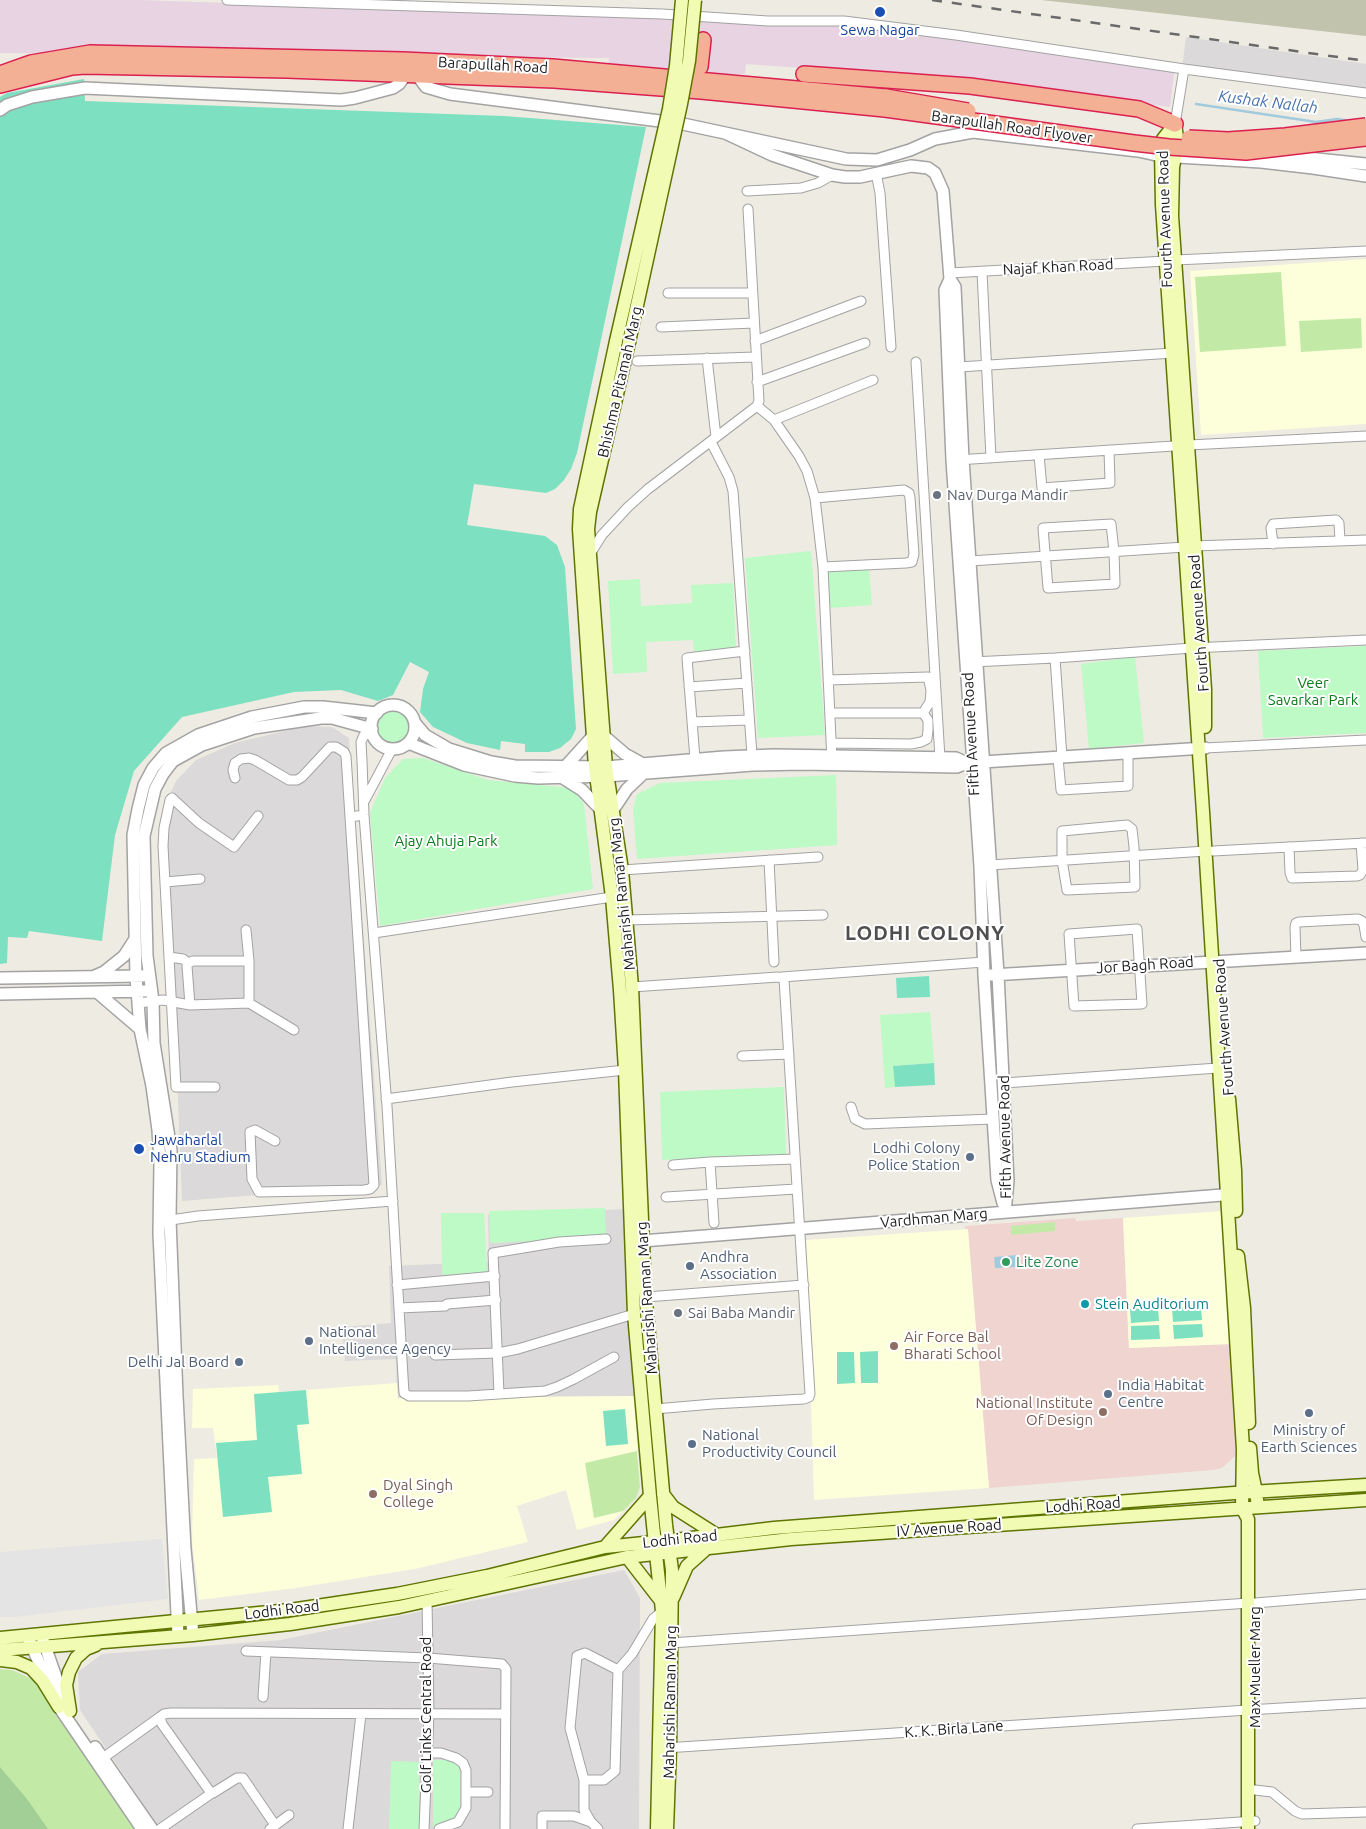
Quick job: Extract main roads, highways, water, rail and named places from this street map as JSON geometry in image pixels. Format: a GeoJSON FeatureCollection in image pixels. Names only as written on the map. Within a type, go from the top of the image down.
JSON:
{"type":"FeatureCollection","features":[{"type":"Feature","properties":{"kind":"highway"},"geometry":{"type":"LineString","coordinates":[[700,66],[703,40]]}},
{"type":"Feature","properties":{"kind":"highway"},"geometry":{"type":"LineString","coordinates":[[0,74],[31,63],[90,53],[166,61]]}},
{"type":"Feature","properties":{"kind":"highway","name":"Barapullah Road"},"geometry":{"type":"LineString","coordinates":[[166,61],[402,60],[553,67],[820,91]]}},
{"type":"Feature","properties":{"kind":"highway"},"geometry":{"type":"LineString","coordinates":[[0,85],[72,67],[166,61]]}},
{"type":"Feature","properties":{"kind":"highway","name":"Barapullah Road"},"geometry":{"type":"LineString","coordinates":[[166,61],[411,75],[554,80],[659,88]]}},
{"type":"Feature","properties":{"kind":"highway"},"geometry":{"type":"LineString","coordinates":[[804,74],[970,86],[1138,109],[1175,124]]}},
{"type":"Feature","properties":{"kind":"highway"},"geometry":{"type":"LineString","coordinates":[[820,91],[822,75]]}},
{"type":"Feature","properties":{"kind":"highway"},"geometry":{"type":"LineString","coordinates":[[853,94],[855,78]]}},
{"type":"Feature","properties":{"kind":"highway","name":"Barapullah Road Flyover"},"geometry":{"type":"LineString","coordinates":[[659,88],[885,103],[959,110],[1160,137],[1237,140],[1366,126]]}},
{"type":"Feature","properties":{"kind":"highway","name":"Barapullah Road Flyover"},"geometry":{"type":"LineString","coordinates":[[820,91],[853,94],[885,103],[1152,145],[1246,152],[1366,138]]}},
{"type":"Feature","properties":{"kind":"main road","name":"Bhishma Pitamah Marg"},"geometry":{"type":"LineString","coordinates":[[601,772],[578,528],[580,510],[616,341],[669,109],[676,66],[682,0]]}},
{"type":"Feature","properties":{"kind":"main road","name":"Bhishma Pitamah Marg"},"geometry":{"type":"LineString","coordinates":[[598,736],[588,529],[590,512],[681,104],[689,61],[695,0]]}},
{"type":"Feature","properties":{"kind":"main road","name":"Fourth Avenue Road"},"geometry":{"type":"LineString","coordinates":[[1175,124],[1177,150],[1172,182],[1171,260],[1173,353],[1184,445]]}},
{"type":"Feature","properties":{"kind":"main road","name":"Fourth Avenue Road"},"geometry":{"type":"LineString","coordinates":[[1175,124],[1163,140],[1161,150],[1171,260],[1197,648],[1205,688],[1202,748],[1216,961],[1235,1170],[1231,1195]]}},
{"type":"Feature","properties":{"kind":"main road","name":"Maharishi Raman Marg"},"geometry":{"type":"LineString","coordinates":[[601,772],[607,810],[622,870],[632,987],[642,1241],[655,1409],[669,1547],[665,1605],[667,1829]]}},
{"type":"Feature","properties":{"kind":"main road","name":"Maharishi Raman Marg"},"geometry":{"type":"LineString","coordinates":[[607,810],[625,1070],[634,1314],[655,1548],[671,1643],[665,1748],[657,1829]]}},
{"type":"Feature","properties":{"kind":"main road","name":"Fourth Avenue Road"},"geometry":{"type":"LineString","coordinates":[[1216,961],[1218,1068],[1231,1195],[1243,1392],[1252,1473],[1258,1507]]}},
{"type":"Feature","properties":{"kind":"main road","name":"Fourth Avenue Road"},"geometry":{"type":"LineString","coordinates":[[1241,1494],[1243,1392]]}},
{"type":"Feature","properties":{"kind":"main road","name":"Lodhi Road"},"geometry":{"type":"LineString","coordinates":[[0,1638],[290,1610],[397,1594],[487,1576],[606,1547],[669,1547],[717,1535],[774,1528],[1366,1485]]}},
{"type":"Feature","properties":{"kind":"main road"},"geometry":{"type":"LineString","coordinates":[[663,1494],[673,1507],[717,1535]]}},
{"type":"Feature","properties":{"kind":"main road","name":"Max Mueller Marg"},"geometry":{"type":"LineString","coordinates":[[1241,1494],[1242,1508],[1248,1519],[1252,1603]]}},
{"type":"Feature","properties":{"kind":"main road"},"geometry":{"type":"LineString","coordinates":[[606,1547],[650,1496]]}},
{"type":"Feature","properties":{"kind":"main road"},"geometry":{"type":"LineString","coordinates":[[1242,1508],[1366,1500]]}},
{"type":"Feature","properties":{"kind":"main road","name":"Max Mueller Marg"},"geometry":{"type":"LineString","coordinates":[[1251,1825],[1253,1517],[1258,1507]]}},
{"type":"Feature","properties":{"kind":"main road","name":"IV Avenue Road"},"geometry":{"type":"LineString","coordinates":[[669,1547],[706,1549],[791,1539],[1242,1508]]}},
{"type":"Feature","properties":{"kind":"main road","name":"Lodhi Road"},"geometry":{"type":"LineString","coordinates":[[0,1650],[193,1635],[290,1624],[427,1601],[627,1557],[655,1548]]}},
{"type":"Feature","properties":{"kind":"main road"},"geometry":{"type":"LineString","coordinates":[[627,1557],[665,1605],[687,1566],[706,1549]]}},
{"type":"Feature","properties":{"kind":"main road"},"geometry":{"type":"LineString","coordinates":[[0,1660],[17,1662],[31,1668],[65,1709],[66,1685],[76,1658],[86,1649],[103,1642]]}},
{"type":"Feature","properties":{"kind":"main road","name":"Max Mueller Marg"},"geometry":{"type":"LineString","coordinates":[[1251,1825],[1255,1790],[1252,1710]]}},
{"type":"Feature","properties":{"kind":"water","name":"Lite Zone"},"geometry":{"type":"Polygon","coordinates":[[[1017,1255],[1018,1267],[995,1268],[994,1257],[1017,1255]]]}},
{"type":"Feature","properties":{"kind":"waterway","name":"Kushak Nallah"},"geometry":{"type":"LineString","coordinates":[[1196,104],[1316,122],[1337,119],[1351,121]]}},
{"type":"Feature","properties":{"kind":"railway"},"geometry":{"type":"LineString","coordinates":[[932,0],[1366,61]]}},
{"type":"Feature","properties":{"kind":"place","name":"Sewa Nagar"},"geometry":{"type":"Point","coordinates":[880,12]}},
{"type":"Feature","properties":{"kind":"place","name":"Nav Durga Mandir"},"geometry":{"type":"Point","coordinates":[937,495]}},
{"type":"Feature","properties":{"kind":"place","name":"Jawaharlal Nehru Stadium"},"geometry":{"type":"Point","coordinates":[139,1149]}},
{"type":"Feature","properties":{"kind":"place","name":"Lodhi Colony Police Station"},"geometry":{"type":"Point","coordinates":[970,1157]}},
{"type":"Feature","properties":{"kind":"place","name":"Lite Zone"},"geometry":{"type":"Point","coordinates":[1006,1262]}},
{"type":"Feature","properties":{"kind":"place","name":"Andhra Association"},"geometry":{"type":"Point","coordinates":[690,1266]}},
{"type":"Feature","properties":{"kind":"place","name":"Stein Auditorium"},"geometry":{"type":"Point","coordinates":[1085,1304]}},
{"type":"Feature","properties":{"kind":"place","name":"Sai Baba Mandir"},"geometry":{"type":"Point","coordinates":[678,1313]}},
{"type":"Feature","properties":{"kind":"place","name":"National Intelligence Agency"},"geometry":{"type":"Point","coordinates":[309,1341]}},
{"type":"Feature","properties":{"kind":"place","name":"Air Force Bal Bharati School"},"geometry":{"type":"Point","coordinates":[894,1346]}},
{"type":"Feature","properties":{"kind":"place","name":"Delhi Jal Board"},"geometry":{"type":"Point","coordinates":[239,1362]}},
{"type":"Feature","properties":{"kind":"place","name":"India Habitat Centre"},"geometry":{"type":"Point","coordinates":[1108,1394]}},
{"type":"Feature","properties":{"kind":"place","name":"National Institute Of Design"},"geometry":{"type":"Point","coordinates":[1103,1412]}},
{"type":"Feature","properties":{"kind":"place","name":"Ministry of Earth Sciences"},"geometry":{"type":"Point","coordinates":[1309,1413]}},
{"type":"Feature","properties":{"kind":"place","name":"National Productivity Council"},"geometry":{"type":"Point","coordinates":[692,1444]}},
{"type":"Feature","properties":{"kind":"place","name":"Dyal Singh College"},"geometry":{"type":"Point","coordinates":[373,1494]}},
{"type":"Feature","properties":{"kind":"district","name":"LODHI COLONY"},"geometry":{"type":"Point","coordinates":[925,933]}},
{"type":"Feature","properties":{"kind":"park label","name":"Veer Savarkar Park"},"geometry":{"type":"Point","coordinates":[1313,692]}},
{"type":"Feature","properties":{"kind":"park label","name":"Ajay Ahuja Park"},"geometry":{"type":"Point","coordinates":[446,841]}}]}
